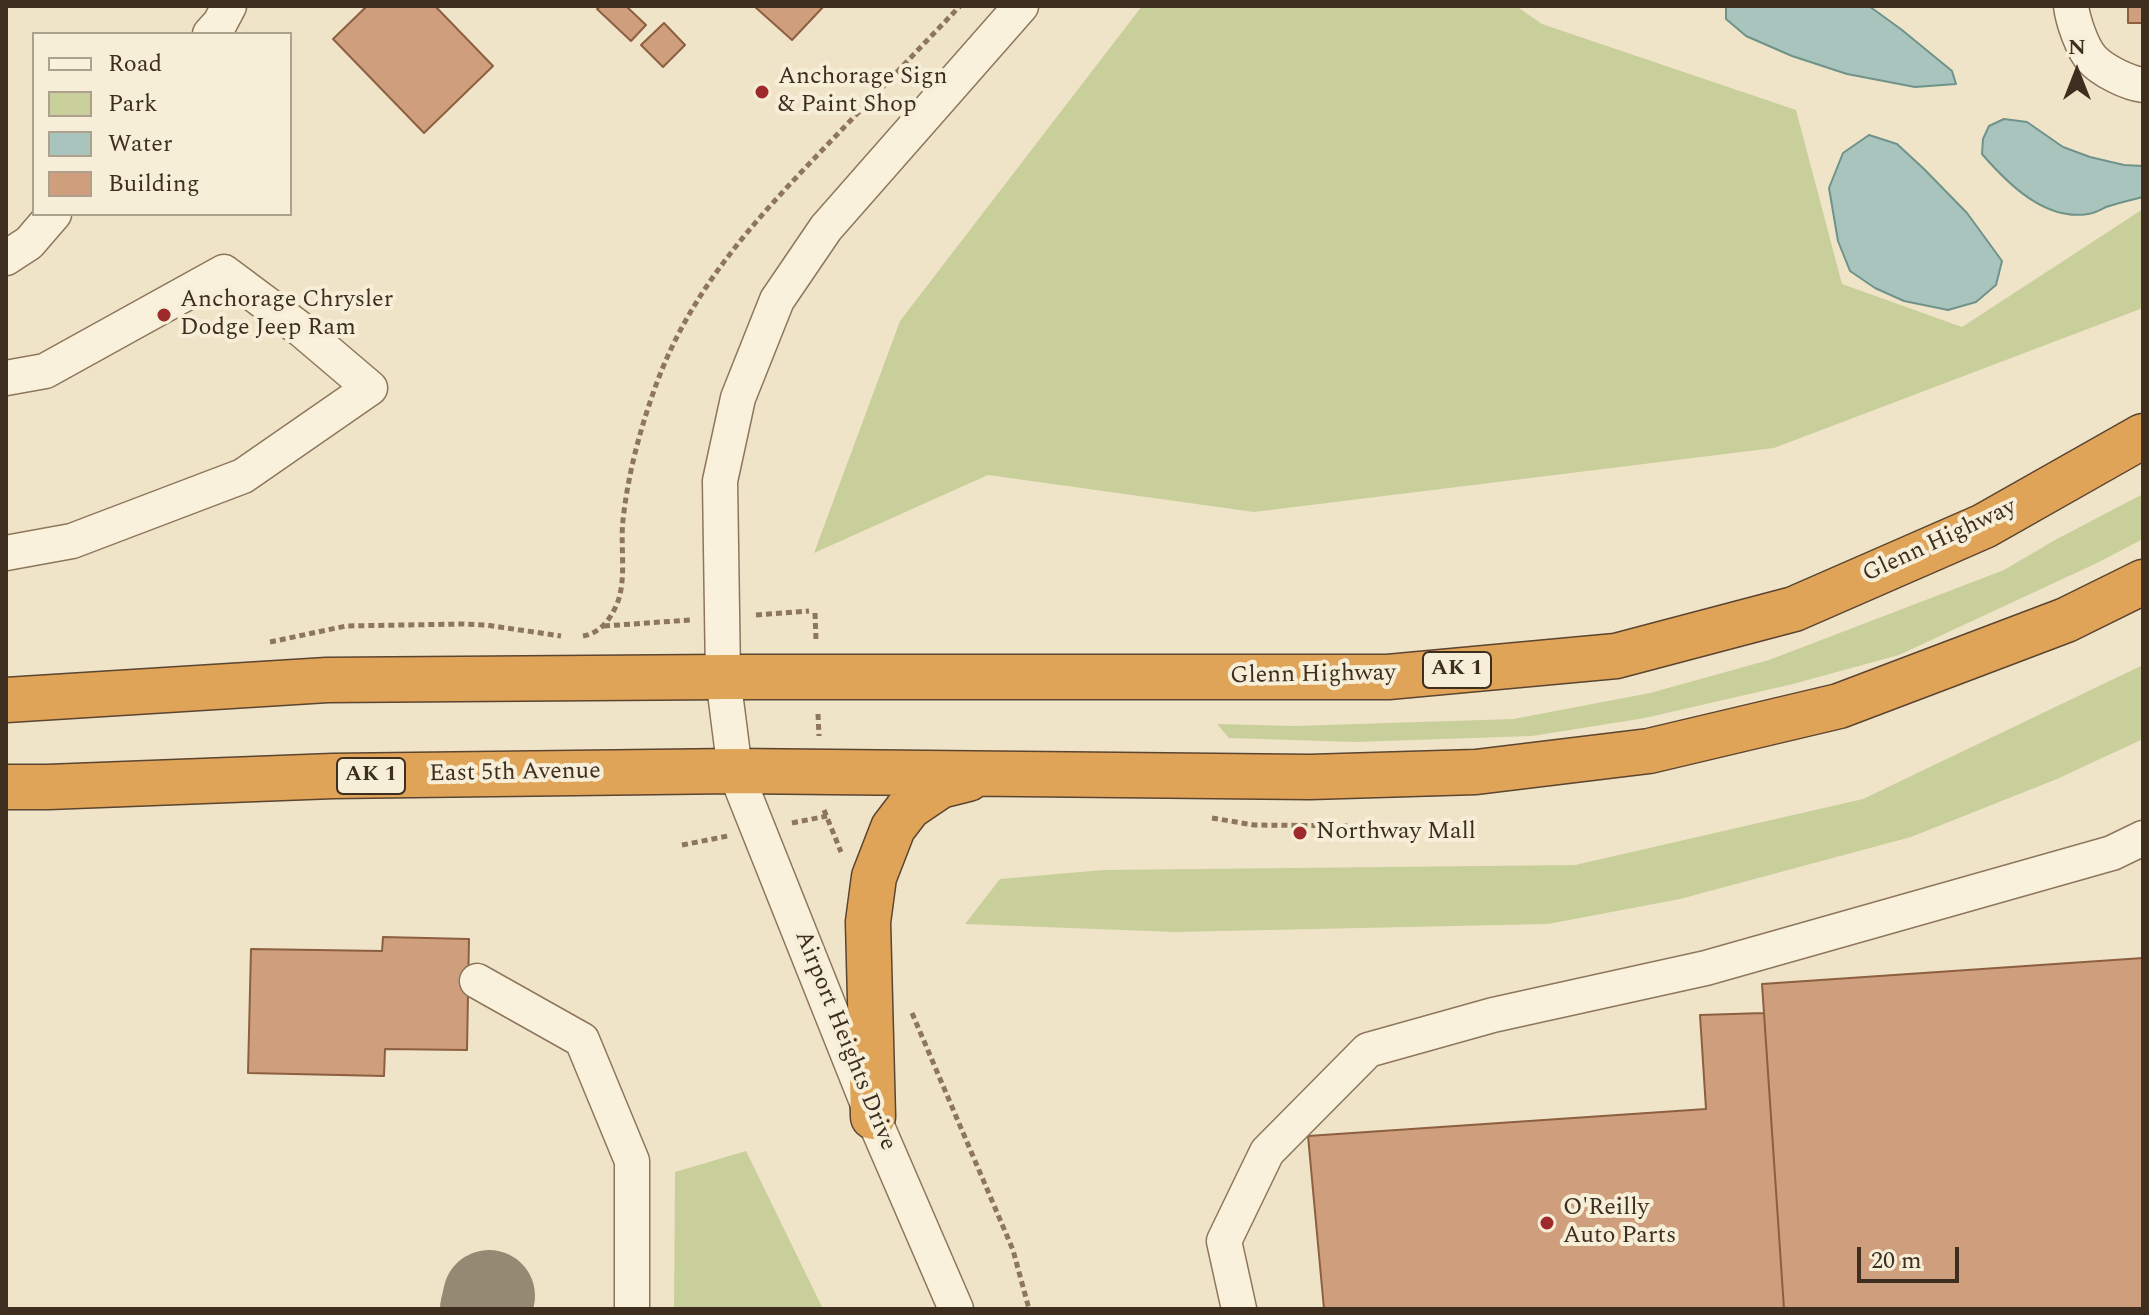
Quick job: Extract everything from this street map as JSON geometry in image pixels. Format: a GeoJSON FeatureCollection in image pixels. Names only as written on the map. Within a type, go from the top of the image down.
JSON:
{"type":"FeatureCollection","features":[{"type":"Feature","properties":{"kind":"highway","name":"Glenn Highway"},"geometry":{"type":"LineString","coordinates":[[723,677],[1388,677],[1616,656],[1794,609],[1984,526],[2143,436]]}},
{"type":"Feature","properties":{"kind":"highway","name":"AK 1"},"geometry":{"type":"LineString","coordinates":[[735,771],[1310,777],[1476,772],[1649,751],[1839,706],[2066,620],[2143,582]]}},
{"type":"Feature","properties":{"kind":"highway","name":"AK 1"},"geometry":{"type":"LineString","coordinates":[[6,700],[327,680],[723,677]]}},
{"type":"Feature","properties":{"kind":"highway","name":"East 5th Avenue"},"geometry":{"type":"LineString","coordinates":[[6,787],[333,776],[735,771]]}},
{"type":"Feature","properties":{"kind":"highway"},"geometry":{"type":"LineString","coordinates":[[873,1117],[868,922],[874,877],[893,828],[909,807],[940,786],[991,773]]}},
{"type":"Feature","properties":{"kind":"street"},"geometry":{"type":"LineString","coordinates":[[212,32],[229,6]]}},
{"type":"Feature","properties":{"kind":"street","name":"Airport Heights Drive"},"geometry":{"type":"LineString","coordinates":[[956,1309],[873,1117],[735,771],[723,677],[720,481],[738,398],[777,300],[826,228],[1021,6]]}},
{"type":"Feature","properties":{"kind":"street"},"geometry":{"type":"LineString","coordinates":[[2071,6],[2073,23],[2092,59],[2127,83],[2143,85]]}},
{"type":"Feature","properties":{"kind":"street"},"geometry":{"type":"LineString","coordinates":[[6,258],[29,243],[52,216]]}},
{"type":"Feature","properties":{"kind":"street"},"geometry":{"type":"LineString","coordinates":[[6,378],[45,371],[224,272],[303,331],[370,388],[243,476],[72,541],[6,553]]}},
{"type":"Feature","properties":{"kind":"street"},"geometry":{"type":"LineString","coordinates":[[1239,1309],[1224,1241],[1267,1152],[1368,1050],[1493,1015],[1706,968],[2112,853],[2143,838]]}},
{"type":"Feature","properties":{"kind":"street"},"geometry":{"type":"LineString","coordinates":[[477,981],[582,1040],[632,1161],[632,1309]]}},
{"type":"Feature","properties":{"kind":"path"},"geometry":{"type":"LineString","coordinates":[[578,636],[597,632],[617,604],[624,509],[634,456],[665,361],[705,286],[753,223],[960,6]]}},
{"type":"Feature","properties":{"kind":"path"},"geometry":{"type":"LineString","coordinates":[[261,644],[329,628],[376,625],[486,625],[568,637]]}},
{"type":"Feature","properties":{"kind":"path"},"geometry":{"type":"LineString","coordinates":[[821,803],[842,855]]}},
{"type":"Feature","properties":{"kind":"path"},"geometry":{"type":"LineString","coordinates":[[1209,817],[1254,825],[1354,826]]}},
{"type":"Feature","properties":{"kind":"path"},"geometry":{"type":"LineString","coordinates":[[911,1012],[1013,1250],[1029,1309]]}},
{"type":"Feature","properties":{"kind":"green space"},"geometry":{"type":"Polygon","coordinates":[[[1142,6],[1516,6],[1542,24],[1796,110],[1842,284],[1962,327],[2143,209],[2143,308],[1774,448],[1254,512],[988,475],[814,553],[900,321],[1142,6]]]}},
{"type":"Feature","properties":{"kind":"green space"},"geometry":{"type":"Polygon","coordinates":[[[2143,494],[2143,539],[1899,655],[1793,684],[1645,718],[1532,736],[1356,742],[1229,738],[1217,724],[1295,726],[1513,719],[1650,693],[1769,660],[2004,570],[2143,494]]]}},
{"type":"Feature","properties":{"kind":"green space"},"geometry":{"type":"Polygon","coordinates":[[[2143,665],[2143,739],[2057,779],[1911,837],[1680,899],[1548,924],[1175,932],[965,924],[1000,879],[1103,870],[1575,865],[1863,799],[2143,665]]]}},
{"type":"Feature","properties":{"kind":"green space"},"geometry":{"type":"Polygon","coordinates":[[[746,1151],[823,1309],[674,1309],[675,1172],[746,1151]]]}},
{"type":"Feature","properties":{"kind":"water"},"geometry":{"type":"Polygon","coordinates":[[[1726,6],[1869,6],[1952,71],[1956,84],[1915,87],[1847,74],[1792,56],[1746,36],[1726,19],[1726,6]]]}},
{"type":"Feature","properties":{"kind":"water"},"geometry":{"type":"Polygon","coordinates":[[[2004,119],[2027,122],[2063,147],[2090,157],[2143,166],[2143,197],[2088,214],[2072,215],[2042,206],[2003,177],[1982,154],[1983,139],[1989,126],[2004,119]]]}},
{"type":"Feature","properties":{"kind":"water"},"geometry":{"type":"Polygon","coordinates":[[[1869,135],[1897,144],[1923,168],[1967,213],[2002,261],[1996,285],[1976,302],[1948,310],[1904,301],[1875,288],[1850,271],[1838,241],[1829,188],[1843,153],[1869,135]]]}},
{"type":"Feature","properties":{"kind":"building"},"geometry":{"type":"Polygon","coordinates":[[[367,6],[435,6],[493,66],[424,133],[333,39],[367,6]]]}},
{"type":"Feature","properties":{"kind":"building"},"geometry":{"type":"Polygon","coordinates":[[[601,6],[626,6],[646,25],[631,41],[597,9],[601,6]]]}},
{"type":"Feature","properties":{"kind":"building"},"geometry":{"type":"Polygon","coordinates":[[[754,6],[824,6],[792,40],[754,6]]]}},
{"type":"Feature","properties":{"kind":"building"},"geometry":{"type":"Polygon","coordinates":[[[2128,6],[2143,6],[2143,23],[2128,23],[2128,6]]]}},
{"type":"Feature","properties":{"kind":"building"},"geometry":{"type":"Polygon","coordinates":[[[664,23],[685,45],[663,67],[641,45],[664,23]]]}},
{"type":"Feature","properties":{"kind":"building"},"geometry":{"type":"Polygon","coordinates":[[[383,937],[469,939],[467,1050],[385,1049],[384,1076],[248,1073],[251,949],[382,951],[383,937]]]}},
{"type":"Feature","properties":{"kind":"building"},"geometry":{"type":"Polygon","coordinates":[[[2143,958],[2143,1309],[1784,1309],[1762,984],[2143,958]]]}},
{"type":"Feature","properties":{"kind":"building","name":"O'Reilly Auto Parts"},"geometry":{"type":"Polygon","coordinates":[[[1764,1013],[1784,1309],[1324,1309],[1308,1136],[1706,1109],[1700,1015],[1764,1013]]]}},
{"type":"Feature","properties":{"kind":"taxiway"},"geometry":{"type":"LineString","coordinates":[[486,1309],[489,1296]]}},
{"type":"Feature","properties":{"kind":"place","name":"Anchorage Sign & Paint Shop"},"geometry":{"type":"Point","coordinates":[762,92]}},
{"type":"Feature","properties":{"kind":"place","name":"Anchorage Chrysler Dodge Jeep Ram"},"geometry":{"type":"Point","coordinates":[164,315]}},
{"type":"Feature","properties":{"kind":"place","name":"Northway Mall"},"geometry":{"type":"Point","coordinates":[1300,833]}},
{"type":"Feature","properties":{"kind":"place","name":"O'Reilly Auto Parts"},"geometry":{"type":"Point","coordinates":[1547,1223]}}]}
